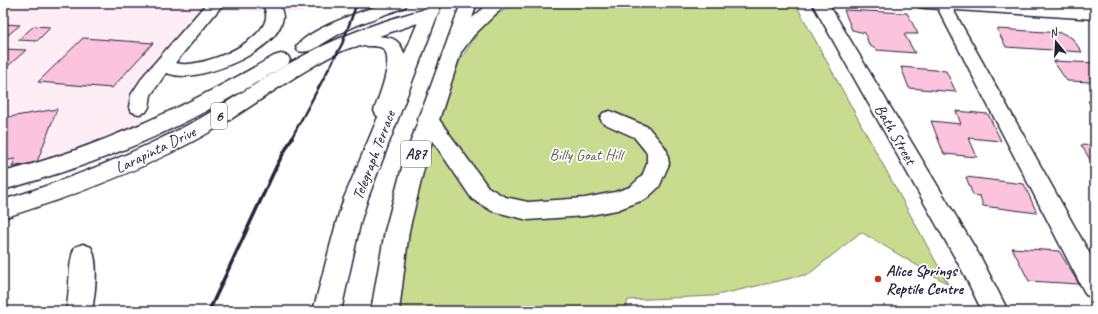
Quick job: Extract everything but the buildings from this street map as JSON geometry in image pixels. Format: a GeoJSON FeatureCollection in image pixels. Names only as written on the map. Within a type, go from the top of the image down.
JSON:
{"type":"FeatureCollection","features":[{"type":"Feature","properties":{"kind":"main road"},"geometry":{"type":"LineString","coordinates":[[364,175],[398,67],[397,54],[390,45],[366,41],[312,51],[316,38],[399,3]]}},
{"type":"Feature","properties":{"kind":"main road","name":"6"},"geometry":{"type":"LineString","coordinates":[[430,6],[464,3]]}},
{"type":"Feature","properties":{"kind":"main road","name":"A87"},"geometry":{"type":"LineString","coordinates":[[384,311],[398,224],[414,160],[470,3]]}},
{"type":"Feature","properties":{"kind":"main road"},"geometry":{"type":"LineString","coordinates":[[455,47],[468,31],[499,3]]}},
{"type":"Feature","properties":{"kind":"main road"},"geometry":{"type":"LineString","coordinates":[[1037,3],[1092,10]]}},
{"type":"Feature","properties":{"kind":"main road"},"geometry":{"type":"LineString","coordinates":[[934,4],[1092,10]]}},
{"type":"Feature","properties":{"kind":"main road","name":"Larapinta Drive"},"geometry":{"type":"LineString","coordinates":[[3,181],[64,164],[146,132],[312,51],[368,33],[430,6]]}},
{"type":"Feature","properties":{"kind":"main road","name":"Telegraph Terrace"},"geometry":{"type":"LineString","coordinates":[[327,311],[349,220],[364,175],[430,6]]}},
{"type":"Feature","properties":{"kind":"main road","name":"Larapinta Drive"},"geometry":{"type":"LineString","coordinates":[[3,209],[86,181],[160,149],[223,114],[279,78],[312,51]]}},
{"type":"Feature","properties":{"kind":"street"},"geometry":{"type":"LineString","coordinates":[[139,108],[144,89],[216,3]]}},
{"type":"Feature","properties":{"kind":"street"},"geometry":{"type":"LineString","coordinates":[[165,64],[172,68],[178,69],[200,68],[237,55],[251,46],[271,28],[275,13],[270,3]]}},
{"type":"Feature","properties":{"kind":"street","name":"Bath Street"},"geometry":{"type":"LineString","coordinates":[[820,3],[972,265],[996,311]]}},
{"type":"Feature","properties":{"kind":"street"},"geometry":{"type":"LineString","coordinates":[[934,4],[1095,287]]}},
{"type":"Feature","properties":{"kind":"street"},"geometry":{"type":"LineString","coordinates":[[428,119],[480,193],[500,205],[528,211],[584,207],[618,201],[638,193],[651,181],[658,164],[657,151],[641,132],[610,118]]}},
{"type":"Feature","properties":{"kind":"street"},"geometry":{"type":"LineString","coordinates":[[79,311],[82,298],[83,254]]}},
{"type":"Feature","properties":{"kind":"street","name":"Bath Street"},"geometry":{"type":"LineString","coordinates":[[972,265],[1008,311]]}},
{"type":"Feature","properties":{"kind":"shaded area"},"geometry":{"type":"Polygon","coordinates":[[[3,3],[311,3],[304,13],[211,10],[139,107],[146,132],[3,181],[3,3]]]}},
{"type":"Feature","properties":{"kind":"green space","name":"Billy Goat Hill"},"geometry":{"type":"Polygon","coordinates":[[[516,3],[795,3],[948,284],[861,232],[809,274],[713,296],[628,300],[625,311],[392,311],[412,181],[460,60],[486,21],[516,3]]]}},
{"type":"Feature","properties":{"kind":"railway"},"geometry":{"type":"LineString","coordinates":[[291,139],[342,44],[357,3]]}},
{"type":"Feature","properties":{"kind":"railway"},"geometry":{"type":"LineString","coordinates":[[209,311],[277,165],[292,138]]}},
{"type":"Feature","properties":{"kind":"place","name":"Alice Springs Reptile Centre"},"geometry":{"type":"Point","coordinates":[878,279]}}]}
